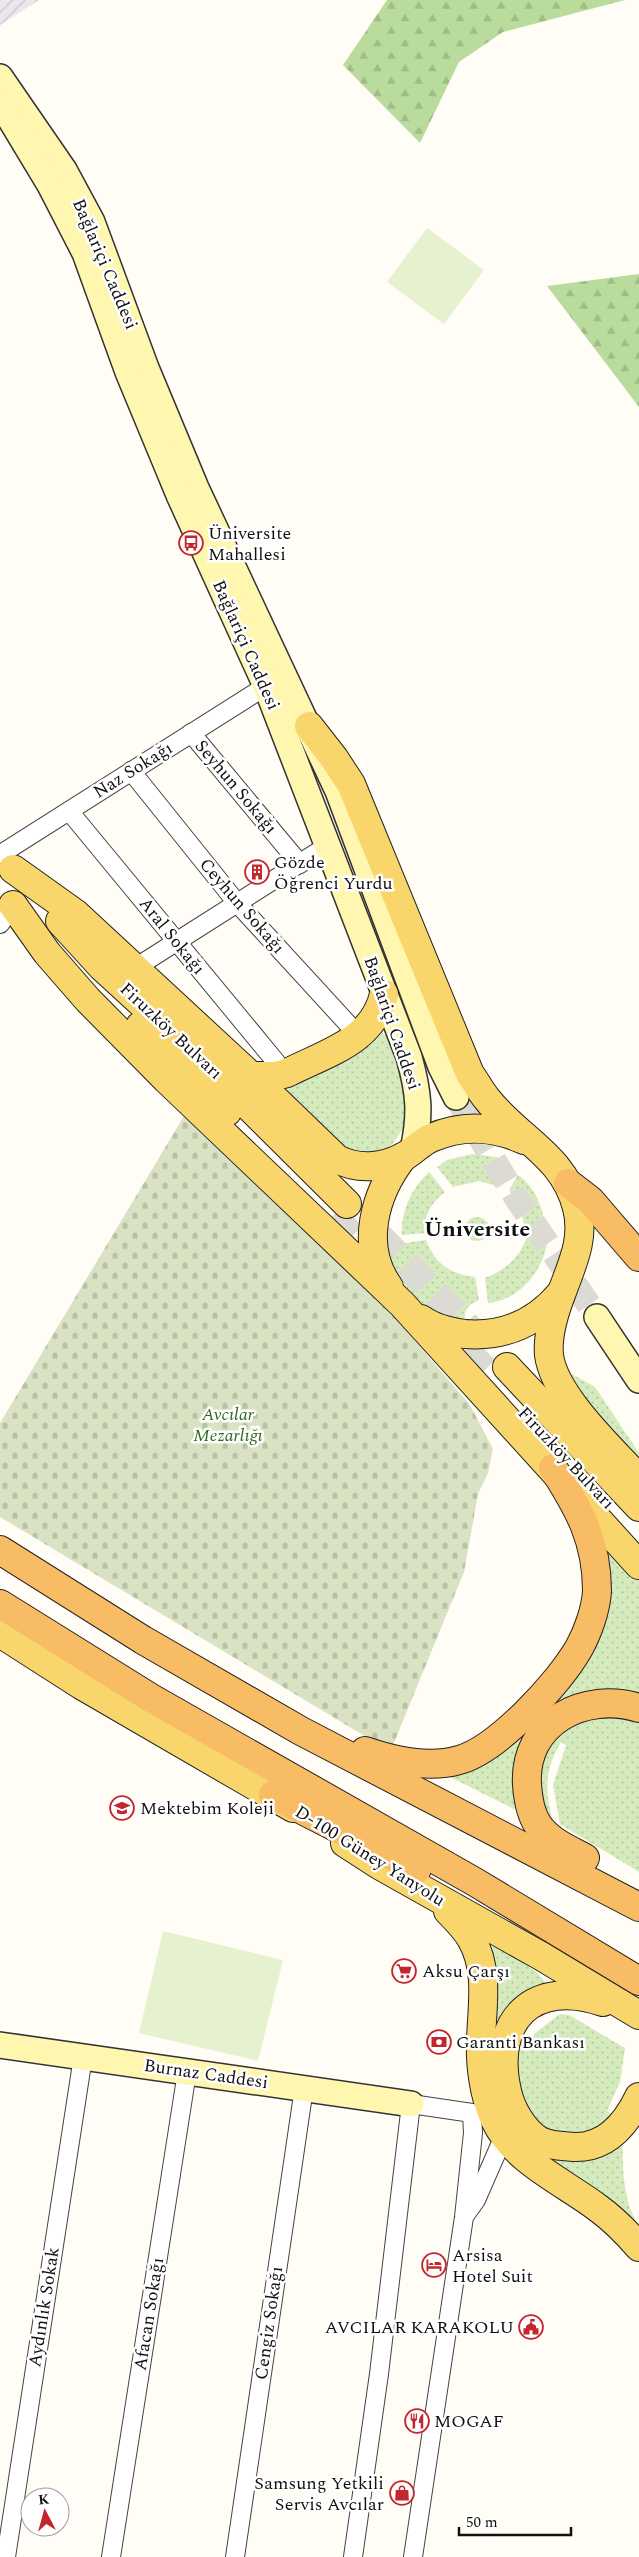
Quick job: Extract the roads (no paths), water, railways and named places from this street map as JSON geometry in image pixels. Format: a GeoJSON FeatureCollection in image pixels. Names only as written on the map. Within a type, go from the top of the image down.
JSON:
{"type":"FeatureCollection","features":[{"type":"Feature","properties":{"kind":"highway"},"geometry":{"type":"LineString","coordinates":[[568,1183],[590,1200],[639,1257]]}},
{"type":"Feature","properties":{"kind":"highway"},"geometry":{"type":"LineString","coordinates":[[301,1731],[401,1761],[444,1763],[460,1760],[483,1749],[522,1716],[568,1666],[580,1647],[591,1619],[597,1592],[591,1540],[585,1523],[553,1468]]}},
{"type":"Feature","properties":{"kind":"highway"},"geometry":{"type":"LineString","coordinates":[[0,1550],[150,1645],[301,1731],[639,1907]]}},
{"type":"Feature","properties":{"kind":"highway"},"geometry":{"type":"LineString","coordinates":[[0,1604],[150,1698],[475,1882],[639,1981]]}},
{"type":"Feature","properties":{"kind":"highway"},"geometry":{"type":"LineString","coordinates":[[639,1708],[622,1703],[604,1702],[570,1711],[553,1721],[539,1738],[533,1750],[527,1779],[532,1813],[539,1826],[552,1840],[605,1868],[639,1903]]}},
{"type":"Feature","properties":{"kind":"highway"},"geometry":{"type":"LineString","coordinates":[[274,1795],[479,1904],[583,1948]]}},
{"type":"Feature","properties":{"kind":"main road","name":"Bağlariçi Caddesi"},"geometry":{"type":"LineString","coordinates":[[0,77],[64,170],[92,222],[120,322],[179,495],[266,686],[409,1058],[418,1096],[419,1119],[408,1154]]}},
{"type":"Feature","properties":{"kind":"main road","name":"Bağlariçi Caddesi"},"geometry":{"type":"LineString","coordinates":[[0,102],[73,228],[120,322],[146,368],[196,488],[338,791],[441,1067],[456,1097]]}},
{"type":"Feature","properties":{"kind":"main road"},"geometry":{"type":"LineString","coordinates":[[309,726],[351,784],[470,1074],[487,1100],[560,1169],[568,1183],[577,1208],[579,1240],[572,1270],[562,1291],[550,1338],[549,1354],[558,1383],[567,1397],[639,1479]]}},
{"type":"Feature","properties":{"kind":"main road"},"geometry":{"type":"LineString","coordinates":[[4,883],[76,914],[251,1076],[337,1159],[348,1165],[359,1167],[385,1164],[408,1154]]}},
{"type":"Feature","properties":{"kind":"main road"},"geometry":{"type":"LineString","coordinates":[[4,883],[47,953],[88,1000],[166,1079],[402,1304],[553,1468],[639,1565]]}},
{"type":"Feature","properties":{"kind":"main road","name":"Firuzköy Bulvarı"},"geometry":{"type":"LineString","coordinates":[[4,883],[102,967],[184,1042],[340,1210],[4,883]]}},
{"type":"Feature","properties":{"kind":"main road"},"geometry":{"type":"LineString","coordinates":[[251,1076],[276,1076],[287,1073],[359,1036],[375,1019],[381,1008],[384,994]]}},
{"type":"Feature","properties":{"kind":"main road"},"geometry":{"type":"LineString","coordinates":[[534,1145],[504,1131],[479,1127],[454,1130],[430,1138],[408,1154],[390,1174],[378,1199],[372,1227],[375,1255],[385,1281],[402,1304],[425,1322],[452,1332],[482,1335],[518,1327],[548,1308],[562,1291]]}},
{"type":"Feature","properties":{"kind":"main road"},"geometry":{"type":"LineString","coordinates":[[597,1316],[639,1380]]}},
{"type":"Feature","properties":{"kind":"main road","name":"Firuzköy Bulvarı"},"geometry":{"type":"LineString","coordinates":[[639,1507],[501,1373],[639,1537]]}},
{"type":"Feature","properties":{"kind":"main road","name":"D-100 Güney Yanyolu"},"geometry":{"type":"LineString","coordinates":[[0,1633],[81,1684],[274,1795],[379,1866],[541,1956],[638,2014]]}},
{"type":"Feature","properties":{"kind":"main road"},"geometry":{"type":"LineString","coordinates":[[433,1896],[466,1929],[474,1942],[482,1975],[481,2055],[484,2080],[492,2114],[504,2136],[541,2168],[599,2208],[639,2247]]}},
{"type":"Feature","properties":{"kind":"main road"},"geometry":{"type":"LineString","coordinates":[[638,2014],[589,1997],[567,1994],[547,1996],[528,2007],[512,2023],[505,2039],[503,2054],[504,2077],[515,2114],[540,2141],[559,2146],[579,2147],[597,2144],[613,2134],[626,2121],[639,2097]]}},
{"type":"Feature","properties":{"kind":"main road","name":"Burnaz Caddesi"},"geometry":{"type":"LineString","coordinates":[[0,2045],[412,2104]]}},
{"type":"Feature","properties":{"kind":"street","name":"Naz Sokağı"},"geometry":{"type":"LineString","coordinates":[[4,883],[69,811],[266,686]]}},
{"type":"Feature","properties":{"kind":"street","name":"Seyhun Sokağı"},"geometry":{"type":"LineString","coordinates":[[191,733],[300,864]]}},
{"type":"Feature","properties":{"kind":"street","name":"Ceyhun Sokağı"},"geometry":{"type":"LineString","coordinates":[[131,771],[237,903],[359,1036]]}},
{"type":"Feature","properties":{"kind":"street","name":"Aral Sokağı"},"geometry":{"type":"LineString","coordinates":[[69,811],[276,1062]]}},
{"type":"Feature","properties":{"kind":"street"},"geometry":{"type":"LineString","coordinates":[[135,968],[327,846]]}},
{"type":"Feature","properties":{"kind":"street","name":"Aydınlık Sokak"},"geometry":{"type":"LineString","coordinates":[[6,2557],[83,2057]]}},
{"type":"Feature","properties":{"kind":"street","name":"Afacan Sokağı"},"geometry":{"type":"LineString","coordinates":[[111,2557],[187,2072]]}},
{"type":"Feature","properties":{"kind":"street","name":"Cengiz Sokağı"},"geometry":{"type":"LineString","coordinates":[[235,2557],[304,2088]]}},
{"type":"Feature","properties":{"kind":"street"},"geometry":{"type":"LineString","coordinates":[[352,2557],[379,2374],[412,2104],[472,2113],[473,2133],[464,2217],[413,2557]]}},
{"type":"Feature","properties":{"kind":"street"},"geometry":{"type":"LineString","coordinates":[[464,2217],[476,2200],[504,2136]]}},
{"type":"Feature","properties":{"kind":"tunnel"},"geometry":{"type":"LineString","coordinates":[[456,1097],[517,1199],[597,1317]]}},
{"type":"Feature","properties":{"kind":"tunnel"},"geometry":{"type":"LineString","coordinates":[[333,1216],[385,1268]]}},
{"type":"Feature","properties":{"kind":"tunnel"},"geometry":{"type":"LineString","coordinates":[[377,1234],[471,1330]]}},
{"type":"Feature","properties":{"kind":"tunnel"},"geometry":{"type":"LineString","coordinates":[[436,1320],[494,1379]]}},
{"type":"Feature","properties":{"kind":"place","name":"Üniversite Mahallesi"},"geometry":{"type":"Point","coordinates":[191,543]}},
{"type":"Feature","properties":{"kind":"place","name":"Gözde Öğrenci Yurdu"},"geometry":{"type":"Point","coordinates":[257,872]}},
{"type":"Feature","properties":{"kind":"place","name":"Mektebim Koleji"},"geometry":{"type":"Point","coordinates":[122,1808]}},
{"type":"Feature","properties":{"kind":"place","name":"Aksu Çarşı"},"geometry":{"type":"Point","coordinates":[404,1971]}},
{"type":"Feature","properties":{"kind":"place","name":"Garanti Bankası"},"geometry":{"type":"Point","coordinates":[439,2042]}},
{"type":"Feature","properties":{"kind":"place","name":"Arsisa Hotel Suit"},"geometry":{"type":"Point","coordinates":[434,2265]}},
{"type":"Feature","properties":{"kind":"place","name":"AVCILAR KARAKOLU"},"geometry":{"type":"Point","coordinates":[531,2327]}},
{"type":"Feature","properties":{"kind":"place","name":"MOGAF"},"geometry":{"type":"Point","coordinates":[417,2421]}},
{"type":"Feature","properties":{"kind":"place","name":"Samsung Yetkili Servis Avcılar"},"geometry":{"type":"Point","coordinates":[402,2493]}},
{"type":"Feature","properties":{"kind":"district","name":"Üniversite"},"geometry":{"type":"Point","coordinates":[477,1229]}},
{"type":"Feature","properties":{"kind":"park label","name":"Avcılar Mezarlığı"},"geometry":{"type":"Point","coordinates":[228,1424]}}]}
